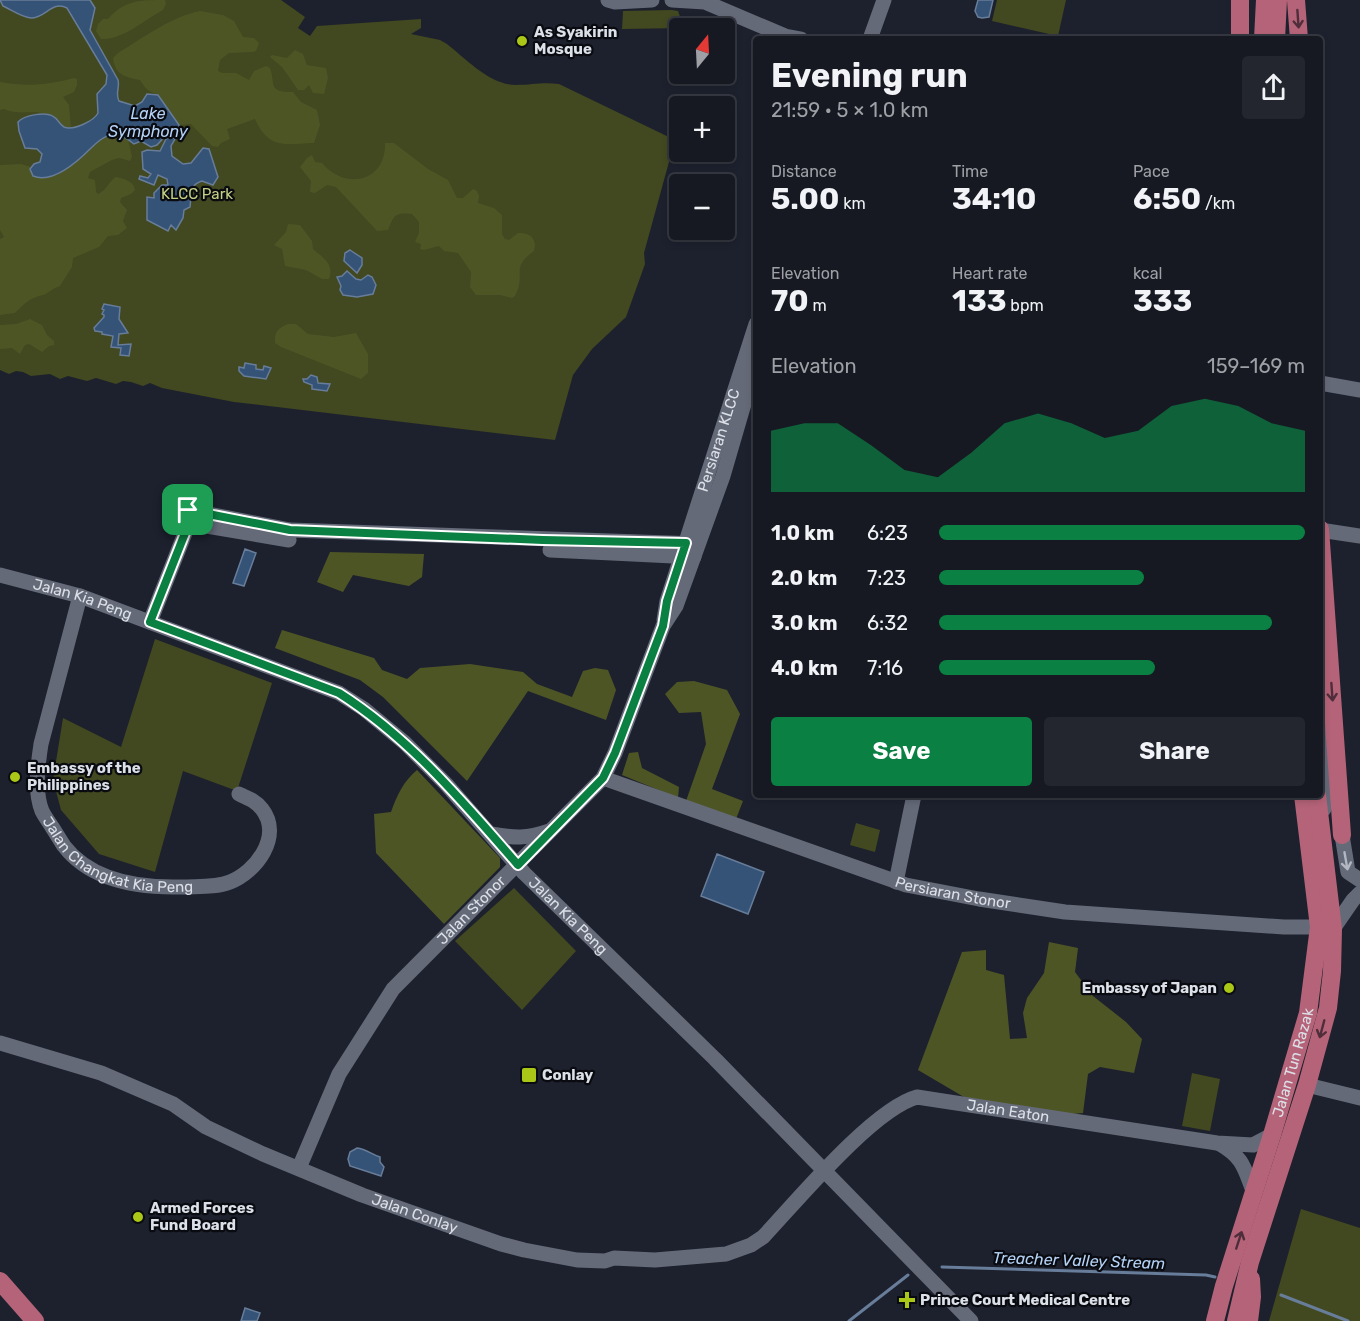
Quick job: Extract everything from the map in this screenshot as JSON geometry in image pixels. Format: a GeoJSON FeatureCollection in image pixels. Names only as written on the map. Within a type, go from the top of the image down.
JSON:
{"type":"FeatureCollection","features":[{"type":"Feature","properties":{"kind":"main road"},"geometry":{"type":"LineString","coordinates":[[1240,0],[1240,36]]}},
{"type":"Feature","properties":{"kind":"main road"},"geometry":{"type":"LineString","coordinates":[[1263,36],[1265,0]]}},
{"type":"Feature","properties":{"kind":"main road"},"geometry":{"type":"LineString","coordinates":[[1276,36],[1278,0]]}},
{"type":"Feature","properties":{"kind":"main road"},"geometry":{"type":"LineString","coordinates":[[1296,0],[1299,36]]}},
{"type":"Feature","properties":{"kind":"main road"},"geometry":{"type":"LineString","coordinates":[[1323,571],[1342,835]]}},
{"type":"Feature","properties":{"kind":"main road","name":"Jalan Tun Razak"},"geometry":{"type":"LineString","coordinates":[[1236,1321],[1250,1262],[1328,1008],[1332,971],[1304,798]]}},
{"type":"Feature","properties":{"kind":"main road","name":"Jalan Tun Razak"},"geometry":{"type":"LineString","coordinates":[[1216,1316],[1308,1013],[1326,928],[1317,798]]}},
{"type":"Feature","properties":{"kind":"main road"},"geometry":{"type":"LineString","coordinates":[[1249,1321],[1252,1297],[1250,1262]]}},
{"type":"Feature","properties":{"kind":"main road"},"geometry":{"type":"LineString","coordinates":[[0,1281],[30,1319]]}},
{"type":"Feature","properties":{"kind":"main road"},"geometry":{"type":"LineString","coordinates":[[0,1302],[30,1319]]}},
{"type":"Feature","properties":{"kind":"street"},"geometry":{"type":"LineString","coordinates":[[608,0],[615,2],[652,0]]}},
{"type":"Feature","properties":{"kind":"street"},"geometry":{"type":"LineString","coordinates":[[672,0],[705,2],[785,36]]}},
{"type":"Feature","properties":{"kind":"street"},"geometry":{"type":"LineString","coordinates":[[869,36],[884,0]]}},
{"type":"Feature","properties":{"kind":"street","name":"Persiaran KLCC"},"geometry":{"type":"LineString","coordinates":[[690,550],[694,522],[753,336]]}},
{"type":"Feature","properties":{"kind":"street","name":"Persiaran KLCC"},"geometry":{"type":"LineString","coordinates":[[690,550],[723,476],[753,373]]}},
{"type":"Feature","properties":{"kind":"street"},"geometry":{"type":"LineString","coordinates":[[1323,383],[1358,387]]}},
{"type":"Feature","properties":{"kind":"street"},"geometry":{"type":"LineString","coordinates":[[150,622],[193,517],[287,539],[434,540],[690,550]]}},
{"type":"Feature","properties":{"kind":"street"},"geometry":{"type":"LineString","coordinates":[[650,542],[676,534],[694,522]]}},
{"type":"Feature","properties":{"kind":"street"},"geometry":{"type":"LineString","coordinates":[[1323,530],[1360,536]]}},
{"type":"Feature","properties":{"kind":"street"},"geometry":{"type":"LineString","coordinates":[[547,545],[650,542],[690,550]]}},
{"type":"Feature","properties":{"kind":"street","name":"Jalan Stonor"},"geometry":{"type":"LineString","coordinates":[[299,1168],[339,1074],[393,989],[603,778],[615,753],[663,626],[667,601],[690,550]]}},
{"type":"Feature","properties":{"kind":"street","name":"Jalan Kia Peng"},"geometry":{"type":"LineString","coordinates":[[0,575],[80,596],[339,693],[364,709],[405,743],[446,784],[518,865],[715,1059],[971,1321]]}},
{"type":"Feature","properties":{"kind":"street","name":"Jalan Changkat Kia Peng"},"geometry":{"type":"LineString","coordinates":[[80,596],[41,744],[37,768],[42,812],[65,848],[92,870],[124,883],[167,887],[228,883],[243,876],[255,866],[264,853],[268,837],[268,821],[263,810],[254,801],[239,794]]}},
{"type":"Feature","properties":{"kind":"street"},"geometry":{"type":"LineString","coordinates":[[1322,842],[1325,788],[1323,765]]}},
{"type":"Feature","properties":{"kind":"street","name":"Persiaran Stonor"},"geometry":{"type":"LineString","coordinates":[[603,778],[896,882],[979,899],[1065,912],[1326,928]]}},
{"type":"Feature","properties":{"kind":"street"},"geometry":{"type":"LineString","coordinates":[[896,882],[913,798]]}},
{"type":"Feature","properties":{"kind":"street"},"geometry":{"type":"LineString","coordinates":[[491,834],[529,838],[552,831]]}},
{"type":"Feature","properties":{"kind":"street"},"geometry":{"type":"LineString","coordinates":[[1342,835],[1348,872],[1360,880]]}},
{"type":"Feature","properties":{"kind":"street"},"geometry":{"type":"LineString","coordinates":[[1326,928],[1360,893]]}},
{"type":"Feature","properties":{"kind":"street","name":"Jalan Conlay"},"geometry":{"type":"LineString","coordinates":[[0,1043],[101,1073],[173,1104],[214,1131],[362,1195],[501,1244],[553,1256],[605,1261],[614,1258],[655,1260],[726,1254],[739,1250],[763,1237],[824,1172]]}},
{"type":"Feature","properties":{"kind":"street"},"geometry":{"type":"LineString","coordinates":[[1306,1085],[1360,1098]]}},
{"type":"Feature","properties":{"kind":"street","name":"Jalan Eaton"},"geometry":{"type":"LineString","coordinates":[[824,1172],[861,1134],[887,1114],[917,1097],[1217,1143],[1252,1145],[1272,1136]]}},
{"type":"Feature","properties":{"kind":"street","name":"Jalan Eaton"},"geometry":{"type":"LineString","coordinates":[[1217,1143],[1237,1155],[1254,1193]]}},
{"type":"Feature","properties":{"kind":"green space","name":"KLCC Park"},"geometry":{"type":"Polygon","coordinates":[[[0,0],[281,0],[305,17],[298,28],[310,36],[317,26],[421,19],[421,28],[411,34],[440,40],[497,81],[516,85],[559,84],[669,137],[669,162],[644,253],[645,264],[626,317],[592,349],[573,375],[555,440],[234,402],[162,388],[150,383],[143,386],[123,381],[116,384],[96,378],[87,381],[68,376],[60,379],[50,374],[31,376],[23,372],[16,371],[9,374],[0,370],[0,0]]]}},
{"type":"Feature","properties":{"kind":"green space"},"geometry":{"type":"Polygon","coordinates":[[[165,0],[163,10],[125,33],[101,39],[96,31],[103,19],[108,19],[126,5],[140,1],[165,0]]]}},
{"type":"Feature","properties":{"kind":"green space"},"geometry":{"type":"Polygon","coordinates":[[[997,0],[1066,0],[1058,36],[992,21],[997,0]]]}},
{"type":"Feature","properties":{"kind":"green space"},"geometry":{"type":"Polygon","coordinates":[[[672,10],[678,11],[680,18],[669,18],[669,28],[622,29],[623,11],[672,10]]]}},
{"type":"Feature","properties":{"kind":"green space"},"geometry":{"type":"Polygon","coordinates":[[[200,11],[223,15],[234,21],[243,37],[254,38],[259,43],[256,51],[253,52],[229,53],[220,60],[218,71],[236,73],[249,80],[254,71],[266,66],[270,68],[276,89],[293,92],[301,102],[317,110],[320,125],[314,143],[279,143],[266,136],[255,119],[227,129],[230,139],[218,147],[212,146],[191,124],[179,125],[159,95],[152,93],[140,80],[118,72],[113,58],[118,53],[167,23],[200,11]]]}},
{"type":"Feature","properties":{"kind":"green space"},"geometry":{"type":"Polygon","coordinates":[[[295,50],[303,54],[307,65],[326,68],[328,78],[324,94],[313,93],[309,85],[304,90],[298,90],[282,67],[270,57],[272,55],[287,58],[295,50]]]}},
{"type":"Feature","properties":{"kind":"green space"},"geometry":{"type":"Polygon","coordinates":[[[77,79],[77,85],[74,92],[63,97],[69,105],[71,128],[45,113],[0,110],[0,82],[37,84],[77,79]]]}},
{"type":"Feature","properties":{"kind":"green space"},"geometry":{"type":"Polygon","coordinates":[[[110,134],[128,139],[132,157],[130,161],[119,158],[112,160],[90,172],[88,178],[95,180],[98,194],[116,177],[133,184],[135,190],[121,198],[120,202],[127,210],[123,221],[127,228],[118,235],[108,236],[99,247],[73,258],[72,267],[60,286],[31,299],[15,313],[0,315],[0,239],[4,237],[0,230],[0,165],[21,164],[57,175],[89,151],[96,142],[110,134]]]}},
{"type":"Feature","properties":{"kind":"green space"},"geometry":{"type":"Polygon","coordinates":[[[385,143],[394,143],[428,169],[448,180],[457,198],[463,198],[473,189],[477,191],[478,203],[494,208],[502,215],[502,234],[505,239],[509,240],[518,233],[532,237],[535,245],[534,251],[526,257],[520,267],[520,282],[515,296],[512,298],[500,295],[476,295],[470,287],[471,272],[458,253],[444,251],[439,246],[420,249],[421,244],[415,242],[419,233],[419,222],[412,214],[398,214],[393,218],[388,230],[377,231],[336,187],[327,185],[315,193],[310,192],[311,181],[300,167],[307,158],[312,155],[315,162],[322,163],[331,172],[341,177],[362,178],[379,167],[385,143]]]}},
{"type":"Feature","properties":{"kind":"green space"},"geometry":{"type":"Polygon","coordinates":[[[288,224],[300,225],[312,241],[313,249],[329,265],[329,279],[322,279],[306,270],[285,266],[282,249],[274,245],[286,232],[288,224]]]}},
{"type":"Feature","properties":{"kind":"green space"},"geometry":{"type":"Polygon","coordinates":[[[30,319],[42,325],[47,335],[54,341],[54,345],[42,352],[29,344],[25,345],[20,354],[12,348],[0,349],[0,325],[16,324],[30,319]]]}},
{"type":"Feature","properties":{"kind":"green space"},"geometry":{"type":"Polygon","coordinates":[[[288,324],[296,324],[308,334],[334,337],[356,333],[368,354],[368,373],[361,379],[281,347],[275,343],[275,336],[279,329],[288,324]]]}},
{"type":"Feature","properties":{"kind":"green space"},"geometry":{"type":"Polygon","coordinates":[[[330,552],[424,554],[422,577],[409,586],[353,575],[343,592],[317,582],[330,552]]]}},
{"type":"Feature","properties":{"kind":"green space"},"geometry":{"type":"Polygon","coordinates":[[[282,630],[374,658],[382,670],[407,679],[420,668],[470,664],[523,672],[537,684],[572,697],[583,671],[595,668],[608,670],[616,690],[606,720],[528,691],[467,781],[383,697],[360,680],[275,648],[282,630]]]}},
{"type":"Feature","properties":{"kind":"green space"},"geometry":{"type":"Polygon","coordinates":[[[155,639],[272,683],[237,791],[183,771],[155,872],[99,854],[61,810],[53,780],[63,718],[121,747],[155,639]]]}},
{"type":"Feature","properties":{"kind":"green space"},"geometry":{"type":"Polygon","coordinates":[[[694,681],[727,690],[740,714],[712,789],[743,801],[736,819],[686,801],[706,744],[701,712],[679,713],[665,694],[677,682],[694,681]]]}},
{"type":"Feature","properties":{"kind":"green space"},"geometry":{"type":"Polygon","coordinates":[[[638,752],[642,768],[679,787],[678,798],[622,775],[629,753],[638,752]]]}},
{"type":"Feature","properties":{"kind":"green space"},"geometry":{"type":"Polygon","coordinates":[[[417,770],[500,858],[500,867],[444,924],[376,853],[374,814],[391,812],[401,789],[417,770]]]}},
{"type":"Feature","properties":{"kind":"green space"},"geometry":{"type":"Polygon","coordinates":[[[856,823],[880,830],[875,852],[850,845],[856,823]]]}},
{"type":"Feature","properties":{"kind":"green space"},"geometry":{"type":"Polygon","coordinates":[[[514,888],[576,951],[522,1010],[455,941],[514,888]]]}},
{"type":"Feature","properties":{"kind":"green space"},"geometry":{"type":"Polygon","coordinates":[[[1049,942],[1078,948],[1075,972],[1093,996],[1126,1022],[1142,1039],[1134,1073],[1100,1067],[1088,1074],[1083,1113],[1061,1115],[969,1100],[918,1070],[962,952],[986,950],[986,970],[1004,975],[1010,1039],[1027,1038],[1023,1013],[1027,998],[1044,973],[1049,942]]]}},
{"type":"Feature","properties":{"kind":"green space"},"geometry":{"type":"Polygon","coordinates":[[[1192,1073],[1220,1079],[1210,1131],[1182,1126],[1192,1073]]]}},
{"type":"Feature","properties":{"kind":"green space"},"geometry":{"type":"Polygon","coordinates":[[[1301,1209],[1360,1228],[1360,1321],[1269,1321],[1301,1209]]]}},
{"type":"Feature","properties":{"kind":"water","name":"Lake Symphony"},"geometry":{"type":"Polygon","coordinates":[[[0,0],[90,0],[95,8],[90,30],[118,80],[119,101],[135,106],[142,102],[147,94],[158,95],[179,125],[177,136],[167,134],[157,145],[151,147],[141,141],[134,144],[121,136],[110,135],[56,175],[40,178],[33,176],[30,169],[34,164],[40,162],[42,154],[37,149],[25,148],[18,122],[25,117],[41,114],[54,117],[62,126],[68,128],[88,122],[98,113],[97,94],[106,84],[107,75],[67,8],[57,6],[31,18],[3,6],[0,0]]]}},
{"type":"Feature","properties":{"kind":"water"},"geometry":{"type":"Polygon","coordinates":[[[978,0],[993,0],[989,17],[978,17],[975,11],[978,0]]]}},
{"type":"Feature","properties":{"kind":"water"},"geometry":{"type":"Polygon","coordinates":[[[171,137],[175,139],[171,146],[172,156],[183,164],[191,163],[203,148],[209,149],[218,177],[213,185],[202,181],[194,185],[191,191],[190,207],[184,210],[183,218],[176,230],[171,225],[168,231],[147,220],[147,197],[154,198],[154,193],[162,185],[168,185],[167,179],[158,175],[154,185],[139,179],[140,176],[148,178],[151,174],[143,169],[142,152],[160,151],[166,139],[171,137]]]}},
{"type":"Feature","properties":{"kind":"water"},"geometry":{"type":"Polygon","coordinates":[[[350,250],[362,258],[362,265],[357,273],[344,261],[345,253],[350,250]]]}},
{"type":"Feature","properties":{"kind":"water"},"geometry":{"type":"Polygon","coordinates":[[[347,271],[356,279],[361,280],[368,275],[372,277],[376,285],[373,294],[357,297],[343,295],[337,277],[347,271]]]}},
{"type":"Feature","properties":{"kind":"water"},"geometry":{"type":"Polygon","coordinates":[[[104,304],[120,307],[119,319],[128,333],[119,334],[118,345],[131,344],[129,356],[120,355],[121,348],[111,347],[113,336],[95,331],[94,328],[104,317],[102,309],[104,304]]]}},
{"type":"Feature","properties":{"kind":"water"},"geometry":{"type":"Polygon","coordinates":[[[245,363],[256,365],[256,369],[263,370],[264,366],[271,368],[266,379],[244,376],[239,371],[239,367],[244,368],[245,363]]]}},
{"type":"Feature","properties":{"kind":"water"},"geometry":{"type":"Polygon","coordinates":[[[311,375],[317,377],[318,383],[330,384],[327,391],[312,389],[312,385],[304,382],[303,379],[311,375]]]}},
{"type":"Feature","properties":{"kind":"water"},"geometry":{"type":"Polygon","coordinates":[[[245,549],[256,553],[244,586],[233,583],[245,549]]]}},
{"type":"Feature","properties":{"kind":"water"},"geometry":{"type":"Polygon","coordinates":[[[717,854],[764,872],[748,914],[701,896],[717,854]]]}},
{"type":"Feature","properties":{"kind":"water"},"geometry":{"type":"Polygon","coordinates":[[[357,1148],[380,1157],[380,1162],[384,1167],[381,1176],[350,1166],[348,1159],[350,1152],[357,1148]]]}},
{"type":"Feature","properties":{"kind":"water"},"geometry":{"type":"Polygon","coordinates":[[[245,1308],[260,1313],[257,1321],[241,1321],[245,1308]]]}},
{"type":"Feature","properties":{"kind":"waterway","name":"Treacher Valley Stream"},"geometry":{"type":"LineString","coordinates":[[942,1267],[1215,1277]]}},
{"type":"Feature","properties":{"kind":"waterway","name":"Treacher Valley Stream"},"geometry":{"type":"LineString","coordinates":[[849,1321],[908,1275]]}},
{"type":"Feature","properties":{"kind":"waterway","name":"Treacher Valley Stream"},"geometry":{"type":"LineString","coordinates":[[1281,1295],[1348,1321]]}},
{"type":"Feature","properties":{"kind":"place","name":"As Syakirin Mosque"},"geometry":{"type":"Point","coordinates":[522,41]}},
{"type":"Feature","properties":{"kind":"place","name":"Embassy of the Philippines"},"geometry":{"type":"Point","coordinates":[15,777]}},
{"type":"Feature","properties":{"kind":"place","name":"Embassy of Japan"},"geometry":{"type":"Point","coordinates":[1229,988]}},
{"type":"Feature","properties":{"kind":"place","name":"Conlay"},"geometry":{"type":"Point","coordinates":[529,1075]}},
{"type":"Feature","properties":{"kind":"place","name":"Armed Forces Fund Board"},"geometry":{"type":"Point","coordinates":[138,1217]}},
{"type":"Feature","properties":{"kind":"place","name":"Prince Court Medical Centre"},"geometry":{"type":"Point","coordinates":[907,1300]}},
{"type":"Feature","properties":{"kind":"route"},"geometry":{"type":"LineString","coordinates":[[188,510],[290,530],[686,543],[667,601],[663,626],[615,753],[603,778],[518,865],[446,784],[405,743],[364,709],[339,693],[150,622],[189,523],[188,510]]}}]}
